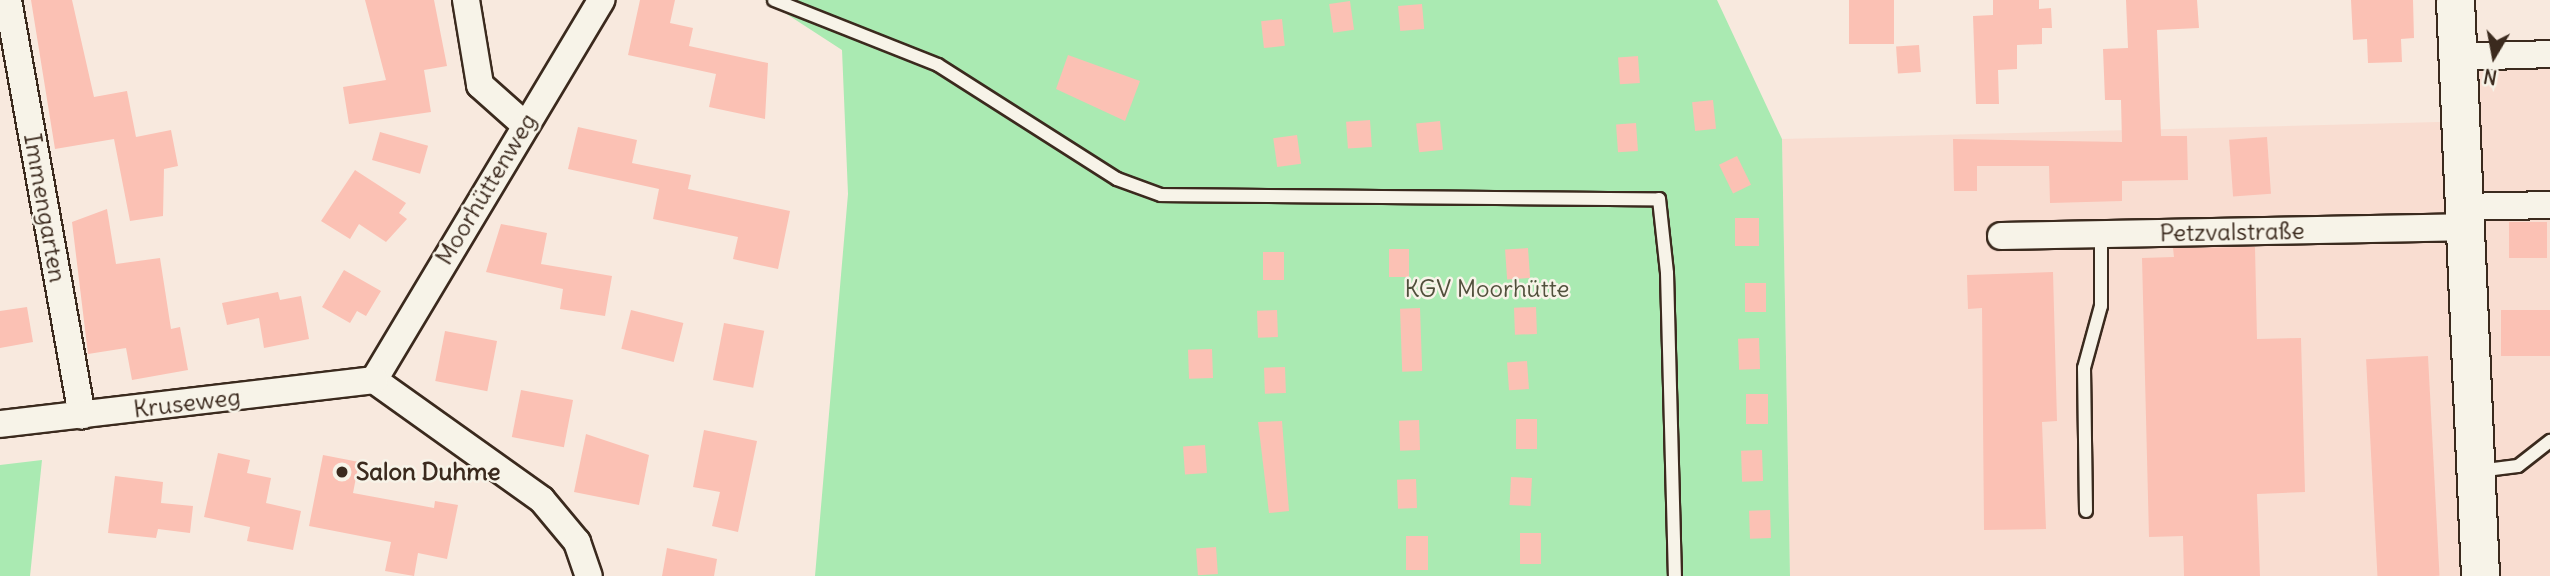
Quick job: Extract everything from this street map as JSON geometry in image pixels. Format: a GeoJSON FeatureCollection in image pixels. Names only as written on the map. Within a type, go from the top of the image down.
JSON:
{"type":"FeatureCollection","features":[{"type":"Feature","properties":{"kind":"street","name":"Immengarten"},"geometry":{"type":"LineString","coordinates":[[8,0],[82,415]]}},
{"type":"Feature","properties":{"kind":"street"},"geometry":{"type":"LineString","coordinates":[[466,0],[480,85],[524,124]]}},
{"type":"Feature","properties":{"kind":"street","name":"Moorhüttenweg"},"geometry":{"type":"LineString","coordinates":[[374,380],[524,124],[601,0]]}},
{"type":"Feature","properties":{"kind":"street"},"geometry":{"type":"LineString","coordinates":[[2455,0],[2462,217],[2480,576]]}},
{"type":"Feature","properties":{"kind":"street"},"geometry":{"type":"LineString","coordinates":[[2457,57],[2550,54]]}},
{"type":"Feature","properties":{"kind":"street","name":"Petzvalstraße"},"geometry":{"type":"LineString","coordinates":[[2001,236],[2101,234],[2462,217],[2550,205]]}},
{"type":"Feature","properties":{"kind":"street","name":"Kruseweg"},"geometry":{"type":"LineString","coordinates":[[0,424],[374,380]]}},
{"type":"Feature","properties":{"kind":"street"},"geometry":{"type":"LineString","coordinates":[[374,380],[542,500],[577,542],[589,576]]}},
{"type":"Feature","properties":{"kind":"lane"},"geometry":{"type":"LineString","coordinates":[[774,0],[938,65],[1117,178],[1161,195],[1658,199],[1667,273],[1675,576]]}},
{"type":"Feature","properties":{"kind":"lane"},"geometry":{"type":"LineString","coordinates":[[2086,512],[2084,369],[2101,306],[2101,234]]}},
{"type":"Feature","properties":{"kind":"lane"},"geometry":{"type":"LineString","coordinates":[[2474,471],[2518,466],[2550,441]]}},
{"type":"Feature","properties":{"kind":"shaded area"},"geometry":{"type":"Polygon","coordinates":[[[2550,63],[2550,576],[1790,576],[1782,139],[2476,121],[2476,65],[2550,63]]]}},
{"type":"Feature","properties":{"kind":"green space","name":"KGV Moorhütte"},"geometry":{"type":"Polygon","coordinates":[[[765,0],[1717,0],[1782,139],[1790,576],[815,576],[848,194],[842,50],[765,0]]]}},
{"type":"Feature","properties":{"kind":"green space"},"geometry":{"type":"Polygon","coordinates":[[[42,460],[30,576],[0,576],[0,465],[42,460]]]}},
{"type":"Feature","properties":{"kind":"building"},"geometry":{"type":"Polygon","coordinates":[[[31,0],[72,0],[94,97],[127,91],[136,137],[171,130],[178,166],[164,169],[163,216],[130,221],[114,139],[55,149],[31,0]]]}},
{"type":"Feature","properties":{"kind":"building"},"geometry":{"type":"Polygon","coordinates":[[[365,0],[434,0],[447,66],[424,70],[431,112],[349,124],[343,87],[386,80],[365,0]]]}},
{"type":"Feature","properties":{"kind":"building"},"geometry":{"type":"Polygon","coordinates":[[[640,0],[675,0],[670,23],[693,28],[689,46],[768,63],[765,119],[709,107],[716,74],[628,55],[640,0]]]}},
{"type":"Feature","properties":{"kind":"building"},"geometry":{"type":"Polygon","coordinates":[[[1849,0],[1894,0],[1894,44],[1849,44],[1849,0]]]}},
{"type":"Feature","properties":{"kind":"building"},"geometry":{"type":"Polygon","coordinates":[[[1993,0],[2039,0],[2039,9],[2051,8],[2052,28],[2042,28],[2042,44],[2017,45],[2017,69],[1998,70],[1999,104],[1976,104],[1973,16],[1993,15],[1993,0]]]}},
{"type":"Feature","properties":{"kind":"building"},"geometry":{"type":"Polygon","coordinates":[[[2126,0],[2197,0],[2199,28],[2157,30],[2161,136],[2187,136],[2188,180],[2122,181],[2122,201],[2050,203],[2049,166],[1977,166],[1977,191],[1954,191],[1953,139],[2122,142],[2121,100],[2105,100],[2103,49],[2128,48],[2126,0]]]}},
{"type":"Feature","properties":{"kind":"building"},"geometry":{"type":"Polygon","coordinates":[[[2351,0],[2413,0],[2414,38],[2401,39],[2402,62],[2368,63],[2367,39],[2353,40],[2351,0]]]}},
{"type":"Feature","properties":{"kind":"building"},"geometry":{"type":"Polygon","coordinates":[[[1350,1],[1354,30],[1333,33],[1329,4],[1350,1]]]}},
{"type":"Feature","properties":{"kind":"building"},"geometry":{"type":"Polygon","coordinates":[[[1422,4],[1424,29],[1400,31],[1398,6],[1422,4]]]}},
{"type":"Feature","properties":{"kind":"building"},"geometry":{"type":"Polygon","coordinates":[[[1282,19],[1285,46],[1264,48],[1261,21],[1282,19]]]}},
{"type":"Feature","properties":{"kind":"building"},"geometry":{"type":"Polygon","coordinates":[[[1919,45],[1921,72],[1898,74],[1896,47],[1919,45]]]}},
{"type":"Feature","properties":{"kind":"building"},"geometry":{"type":"Polygon","coordinates":[[[1068,55],[1140,81],[1125,121],[1056,89],[1068,55]]]}},
{"type":"Feature","properties":{"kind":"building"},"geometry":{"type":"Polygon","coordinates":[[[1638,56],[1640,83],[1620,84],[1618,57],[1638,56]]]}},
{"type":"Feature","properties":{"kind":"building"},"geometry":{"type":"Polygon","coordinates":[[[1713,100],[1716,129],[1695,131],[1692,102],[1713,100]]]}},
{"type":"Feature","properties":{"kind":"building"},"geometry":{"type":"Polygon","coordinates":[[[1370,120],[1372,147],[1348,149],[1346,122],[1370,120]]]}},
{"type":"Feature","properties":{"kind":"building"},"geometry":{"type":"Polygon","coordinates":[[[1440,121],[1443,150],[1419,152],[1416,124],[1440,121]]]}},
{"type":"Feature","properties":{"kind":"building"},"geometry":{"type":"Polygon","coordinates":[[[1636,123],[1638,151],[1618,152],[1616,124],[1636,123]]]}},
{"type":"Feature","properties":{"kind":"building"},"geometry":{"type":"Polygon","coordinates":[[[578,127],[637,140],[632,163],[691,175],[688,189],[790,211],[778,269],[733,259],[738,237],[653,219],[659,189],[568,169],[578,127]]]}},
{"type":"Feature","properties":{"kind":"building"},"geometry":{"type":"Polygon","coordinates":[[[380,132],[428,146],[420,174],[372,160],[380,132]]]}},
{"type":"Feature","properties":{"kind":"building"},"geometry":{"type":"Polygon","coordinates":[[[1297,135],[1301,164],[1277,167],[1273,138],[1297,135]]]}},
{"type":"Feature","properties":{"kind":"building"},"geometry":{"type":"Polygon","coordinates":[[[2267,137],[2271,194],[2233,197],[2229,140],[2267,137]]]}},
{"type":"Feature","properties":{"kind":"building"},"geometry":{"type":"Polygon","coordinates":[[[1737,156],[1751,185],[1733,194],[1719,165],[1737,156]]]}},
{"type":"Feature","properties":{"kind":"building"},"geometry":{"type":"Polygon","coordinates":[[[355,170],[406,203],[399,213],[407,219],[386,242],[359,224],[350,239],[321,221],[355,170]]]}},
{"type":"Feature","properties":{"kind":"building"},"geometry":{"type":"Polygon","coordinates":[[[107,209],[116,264],[160,258],[171,329],[180,327],[188,370],[132,380],[126,348],[88,354],[72,222],[107,209]]]}},
{"type":"Feature","properties":{"kind":"building"},"geometry":{"type":"Polygon","coordinates":[[[1735,218],[1759,218],[1759,246],[1735,246],[1735,218]]]}},
{"type":"Feature","properties":{"kind":"building"},"geometry":{"type":"Polygon","coordinates":[[[2509,222],[2547,222],[2547,258],[2509,258],[2509,222]]]}},
{"type":"Feature","properties":{"kind":"building"},"geometry":{"type":"Polygon","coordinates":[[[501,224],[547,233],[541,264],[612,276],[605,316],[560,309],[563,289],[486,272],[501,224]]]}},
{"type":"Feature","properties":{"kind":"building"},"geometry":{"type":"Polygon","coordinates":[[[2255,247],[2257,339],[2301,338],[2305,492],[2257,494],[2260,576],[2184,576],[2183,536],[2149,537],[2142,258],[2174,257],[2173,248],[2255,247]]]}},
{"type":"Feature","properties":{"kind":"building"},"geometry":{"type":"Polygon","coordinates":[[[1528,248],[1530,278],[1507,280],[1505,250],[1528,248]]]}},
{"type":"Feature","properties":{"kind":"building"},"geometry":{"type":"Polygon","coordinates":[[[1389,249],[1409,249],[1409,277],[1389,277],[1389,249]]]}},
{"type":"Feature","properties":{"kind":"building"},"geometry":{"type":"Polygon","coordinates":[[[1263,252],[1284,252],[1284,280],[1263,280],[1263,252]]]}},
{"type":"Feature","properties":{"kind":"building"},"geometry":{"type":"Polygon","coordinates":[[[344,270],[381,291],[366,316],[357,311],[350,323],[322,307],[344,270]]]}},
{"type":"Feature","properties":{"kind":"building"},"geometry":{"type":"Polygon","coordinates":[[[2053,272],[2057,421],[2042,422],[2046,529],[1984,530],[1982,308],[1968,309],[1967,275],[2053,272]]]}},
{"type":"Feature","properties":{"kind":"building"},"geometry":{"type":"Polygon","coordinates":[[[1745,283],[1766,283],[1766,312],[1745,312],[1745,283]]]}},
{"type":"Feature","properties":{"kind":"building"},"geometry":{"type":"Polygon","coordinates":[[[278,292],[280,300],[301,296],[309,339],[264,348],[259,318],[227,325],[222,303],[278,292]]]}},
{"type":"Feature","properties":{"kind":"building"},"geometry":{"type":"Polygon","coordinates":[[[27,307],[33,342],[0,348],[0,311],[27,307]]]}},
{"type":"Feature","properties":{"kind":"building"},"geometry":{"type":"Polygon","coordinates":[[[1536,307],[1537,334],[1515,335],[1514,308],[1536,307]]]}},
{"type":"Feature","properties":{"kind":"building"},"geometry":{"type":"Polygon","coordinates":[[[1420,308],[1422,371],[1402,372],[1400,309],[1420,308]]]}},
{"type":"Feature","properties":{"kind":"building"},"geometry":{"type":"Polygon","coordinates":[[[631,310],[683,323],[674,362],[621,349],[631,310]]]}},
{"type":"Feature","properties":{"kind":"building"},"geometry":{"type":"Polygon","coordinates":[[[1277,310],[1278,337],[1258,338],[1257,311],[1277,310]]]}},
{"type":"Feature","properties":{"kind":"building"},"geometry":{"type":"Polygon","coordinates":[[[2501,310],[2550,310],[2550,356],[2501,356],[2501,310]]]}},
{"type":"Feature","properties":{"kind":"building"},"geometry":{"type":"Polygon","coordinates":[[[724,323],[764,331],[753,388],[713,380],[724,323]]]}},
{"type":"Feature","properties":{"kind":"building"},"geometry":{"type":"Polygon","coordinates":[[[445,331],[497,341],[487,391],[435,381],[445,331]]]}},
{"type":"Feature","properties":{"kind":"building"},"geometry":{"type":"Polygon","coordinates":[[[1759,338],[1760,369],[1739,370],[1738,339],[1759,338]]]}},
{"type":"Feature","properties":{"kind":"building"},"geometry":{"type":"Polygon","coordinates":[[[1212,349],[1213,378],[1189,379],[1188,350],[1212,349]]]}},
{"type":"Feature","properties":{"kind":"building"},"geometry":{"type":"Polygon","coordinates":[[[2428,356],[2440,576],[2377,576],[2366,359],[2428,356]]]}},
{"type":"Feature","properties":{"kind":"building"},"geometry":{"type":"Polygon","coordinates":[[[1527,361],[1529,389],[1509,390],[1507,362],[1527,361]]]}},
{"type":"Feature","properties":{"kind":"building"},"geometry":{"type":"Polygon","coordinates":[[[1285,367],[1286,393],[1265,394],[1264,368],[1285,367]]]}},
{"type":"Feature","properties":{"kind":"building"},"geometry":{"type":"Polygon","coordinates":[[[521,390],[573,400],[564,447],[512,437],[521,390]]]}},
{"type":"Feature","properties":{"kind":"building"},"geometry":{"type":"Polygon","coordinates":[[[1746,394],[1768,394],[1768,424],[1746,424],[1746,394]]]}},
{"type":"Feature","properties":{"kind":"building"},"geometry":{"type":"Polygon","coordinates":[[[1516,419],[1537,419],[1537,449],[1516,449],[1516,419]]]}},
{"type":"Feature","properties":{"kind":"building"},"geometry":{"type":"Polygon","coordinates":[[[1419,420],[1420,450],[1400,451],[1399,421],[1419,420]]]}},
{"type":"Feature","properties":{"kind":"building"},"geometry":{"type":"Polygon","coordinates":[[[1282,421],[1289,511],[1269,513],[1258,422],[1282,421]]]}},
{"type":"Feature","properties":{"kind":"building"},"geometry":{"type":"Polygon","coordinates":[[[704,430],[757,441],[738,532],[712,526],[720,492],[693,487],[704,430]]]}},
{"type":"Feature","properties":{"kind":"building"},"geometry":{"type":"Polygon","coordinates":[[[586,434],[649,455],[639,505],[574,492],[586,434]]]}},
{"type":"Feature","properties":{"kind":"building"},"geometry":{"type":"Polygon","coordinates":[[[1205,445],[1207,473],[1185,474],[1183,447],[1205,445]]]}},
{"type":"Feature","properties":{"kind":"building"},"geometry":{"type":"Polygon","coordinates":[[[1762,450],[1763,481],[1742,482],[1741,451],[1762,450]]]}},
{"type":"Feature","properties":{"kind":"building"},"geometry":{"type":"Polygon","coordinates":[[[218,453],[250,460],[247,473],[271,478],[266,503],[301,511],[293,550],[247,541],[250,527],[204,517],[218,453]]]}},
{"type":"Feature","properties":{"kind":"building"},"geometry":{"type":"Polygon","coordinates":[[[323,455],[359,462],[353,493],[434,508],[435,501],[458,505],[447,559],[418,553],[414,576],[385,571],[391,542],[309,526],[323,455]]]}},
{"type":"Feature","properties":{"kind":"building"},"geometry":{"type":"Polygon","coordinates":[[[115,476],[163,482],[161,503],[193,506],[190,533],[158,529],[156,538],[108,533],[115,476]]]}},
{"type":"Feature","properties":{"kind":"building"},"geometry":{"type":"Polygon","coordinates":[[[1511,477],[1532,478],[1531,506],[1510,505],[1511,477]]]}},
{"type":"Feature","properties":{"kind":"building"},"geometry":{"type":"Polygon","coordinates":[[[1416,479],[1417,508],[1398,509],[1397,480],[1416,479]]]}},
{"type":"Feature","properties":{"kind":"building"},"geometry":{"type":"Polygon","coordinates":[[[1770,510],[1771,538],[1750,539],[1749,511],[1770,510]]]}},
{"type":"Feature","properties":{"kind":"building"},"geometry":{"type":"Polygon","coordinates":[[[1520,533],[1541,533],[1541,564],[1520,564],[1520,533]]]}},
{"type":"Feature","properties":{"kind":"building"},"geometry":{"type":"Polygon","coordinates":[[[1406,536],[1428,536],[1428,570],[1406,570],[1406,536]]]}},
{"type":"Feature","properties":{"kind":"building"},"geometry":{"type":"Polygon","coordinates":[[[1216,547],[1218,574],[1198,575],[1196,548],[1216,547]]]}},
{"type":"Feature","properties":{"kind":"building"},"geometry":{"type":"Polygon","coordinates":[[[667,548],[717,559],[714,576],[662,576],[667,548]]]}},
{"type":"Feature","properties":{"kind":"place","name":"Salon Duhme"},"geometry":{"type":"Point","coordinates":[342,472]}}]}
